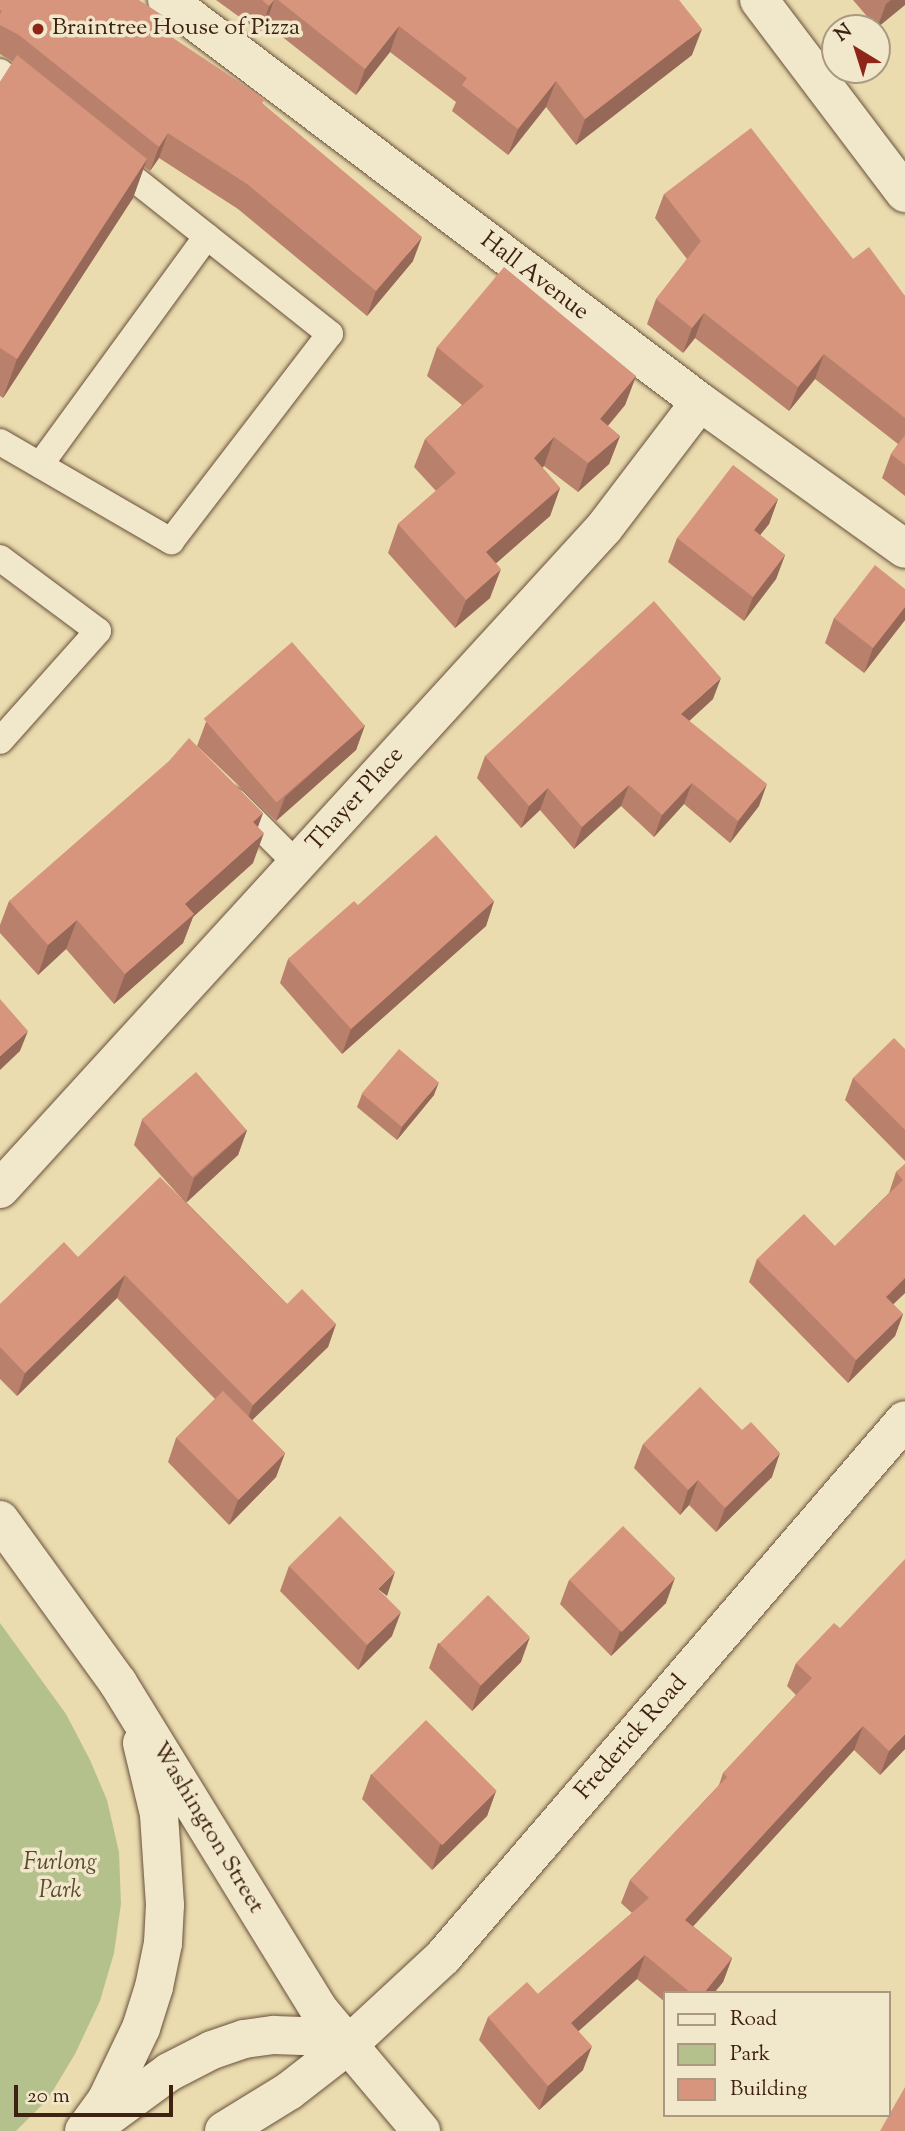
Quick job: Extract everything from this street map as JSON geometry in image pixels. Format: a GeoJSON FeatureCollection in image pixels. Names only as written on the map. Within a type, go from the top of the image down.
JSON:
{"type":"FeatureCollection","features":[{"type":"Feature","properties":{"kind":"street","name":"Hall Avenue"},"geometry":{"type":"LineString","coordinates":[[167,0],[701,402],[905,549]]}},
{"type":"Feature","properties":{"kind":"street"},"geometry":{"type":"LineString","coordinates":[[759,0],[905,193]]}},
{"type":"Feature","properties":{"kind":"street","name":"Thayer Place"},"geometry":{"type":"LineString","coordinates":[[0,1189],[604,528],[701,402]]}},
{"type":"Feature","properties":{"kind":"street","name":"Frederick Road"},"geometry":{"type":"LineString","coordinates":[[224,2131],[289,2091],[347,2046],[443,1957],[905,1420]]}},
{"type":"Feature","properties":{"kind":"street","name":"Washington Street"},"geometry":{"type":"LineString","coordinates":[[0,1520],[118,1683],[297,1976],[347,2046],[421,2131]]}},
{"type":"Feature","properties":{"kind":"street"},"geometry":{"type":"LineString","coordinates":[[84,2131],[107,2099],[141,2028],[154,1987],[164,1930],[159,1814],[138,1728],[118,1683]]}},
{"type":"Feature","properties":{"kind":"street"},"geometry":{"type":"LineString","coordinates":[[91,2131],[169,2072],[212,2050],[244,2039],[274,2035],[309,2036],[347,2046]]}},
{"type":"Feature","properties":{"kind":"lane"},"geometry":{"type":"LineString","coordinates":[[0,72],[55,115]]}},
{"type":"Feature","properties":{"kind":"lane"},"geometry":{"type":"LineString","coordinates":[[0,442],[171,541],[330,334],[87,141]]}},
{"type":"Feature","properties":{"kind":"lane"},"geometry":{"type":"LineString","coordinates":[[40,465],[207,236]]}},
{"type":"Feature","properties":{"kind":"lane"},"geometry":{"type":"LineString","coordinates":[[0,558],[98,632],[0,741]]}},
{"type":"Feature","properties":{"kind":"lane"},"geometry":{"type":"LineString","coordinates":[[212,780],[297,864]]}},
{"type":"Feature","properties":{"kind":"green space","name":"Furlong Park"},"geometry":{"type":"Polygon","coordinates":[[[0,1623],[66,1714],[90,1760],[107,1800],[119,1852],[121,1904],[114,1953],[100,2001],[75,2054],[48,2099],[16,2131],[0,2131],[0,1623]]]}},
{"type":"Feature","properties":{"kind":"building"},"geometry":{"type":"Polygon","coordinates":[[[0,0],[139,0],[168,19],[161,30],[265,99],[262,103],[422,237],[376,291],[247,184],[168,133],[159,147],[19,35],[0,25],[0,0]]]}},
{"type":"Feature","properties":{"kind":"building"},"geometry":{"type":"Polygon","coordinates":[[[262,0],[274,0],[269,6],[262,0]]]}},
{"type":"Feature","properties":{"kind":"building"},"geometry":{"type":"Polygon","coordinates":[[[278,0],[679,0],[702,29],[585,119],[556,81],[518,129],[462,85],[467,78],[399,26],[365,69],[278,0]]]}},
{"type":"Feature","properties":{"kind":"building"},"geometry":{"type":"Polygon","coordinates":[[[17,55],[147,159],[17,359],[0,348],[0,82],[17,55]]]}},
{"type":"Feature","properties":{"kind":"building"},"geometry":{"type":"Polygon","coordinates":[[[751,128],[853,259],[869,247],[905,296],[905,418],[824,354],[798,387],[704,313],[692,328],[656,299],[701,241],[664,194],[751,128]]]}},
{"type":"Feature","properties":{"kind":"building"},"geometry":{"type":"Polygon","coordinates":[[[504,267],[636,376],[600,419],[620,436],[588,463],[554,437],[534,458],[560,488],[486,552],[501,569],[466,600],[398,524],[456,473],[425,439],[484,386],[437,347],[504,267]]]}},
{"type":"Feature","properties":{"kind":"building"},"geometry":{"type":"Polygon","coordinates":[[[905,435],[905,465],[891,454],[905,435]]]}},
{"type":"Feature","properties":{"kind":"building"},"geometry":{"type":"Polygon","coordinates":[[[733,465],[778,499],[754,530],[785,555],[753,597],[677,538],[733,465]]]}},
{"type":"Feature","properties":{"kind":"building"},"geometry":{"type":"Polygon","coordinates":[[[875,565],[905,589],[905,607],[873,648],[834,618],[875,565]]]}},
{"type":"Feature","properties":{"kind":"building"},"geometry":{"type":"Polygon","coordinates":[[[654,601],[721,678],[681,714],[767,784],[738,821],[692,783],[662,815],[629,785],[582,827],[548,788],[529,806],[485,756],[654,601]]]}},
{"type":"Feature","properties":{"kind":"building"},"geometry":{"type":"Polygon","coordinates":[[[292,642],[365,726],[277,803],[204,719],[292,642]]]}},
{"type":"Feature","properties":{"kind":"building"},"geometry":{"type":"Polygon","coordinates":[[[189,738],[263,813],[253,822],[264,833],[185,904],[194,914],[125,974],[77,920],[48,945],[9,901],[169,761],[189,738]]]}},
{"type":"Feature","properties":{"kind":"building"},"geometry":{"type":"Polygon","coordinates":[[[436,835],[494,901],[351,1029],[288,959],[354,901],[358,905],[436,835]]]}},
{"type":"Feature","properties":{"kind":"building"},"geometry":{"type":"Polygon","coordinates":[[[0,999],[28,1031],[0,1056],[0,999]]]}},
{"type":"Feature","properties":{"kind":"building"},"geometry":{"type":"Polygon","coordinates":[[[894,1038],[905,1049],[905,1130],[853,1078],[894,1038]]]}},
{"type":"Feature","properties":{"kind":"building"},"geometry":{"type":"Polygon","coordinates":[[[399,1049],[439,1082],[402,1127],[362,1093],[399,1049]]]}},
{"type":"Feature","properties":{"kind":"building"},"geometry":{"type":"Polygon","coordinates":[[[196,1072],[247,1130],[192,1177],[142,1119],[196,1072]]]}},
{"type":"Feature","properties":{"kind":"building"},"geometry":{"type":"Polygon","coordinates":[[[905,1164],[905,1278],[886,1297],[903,1314],[856,1360],[757,1259],[804,1214],[835,1246],[903,1180],[896,1172],[905,1164]]]}},
{"type":"Feature","properties":{"kind":"building"},"geometry":{"type":"Polygon","coordinates":[[[160,1177],[287,1304],[302,1289],[336,1324],[253,1405],[125,1275],[25,1373],[0,1347],[0,1304],[64,1242],[78,1257],[160,1177]]]}},
{"type":"Feature","properties":{"kind":"building"},"geometry":{"type":"Polygon","coordinates":[[[700,1387],[742,1430],[751,1422],[780,1453],[725,1508],[698,1480],[688,1490],[643,1444],[700,1387]]]}},
{"type":"Feature","properties":{"kind":"building"},"geometry":{"type":"Polygon","coordinates":[[[223,1391],[285,1453],[239,1500],[176,1438],[223,1391]]]}},
{"type":"Feature","properties":{"kind":"building"},"geometry":{"type":"Polygon","coordinates":[[[340,1516],[395,1572],[378,1589],[401,1612],[367,1645],[289,1566],[340,1516]]]}},
{"type":"Feature","properties":{"kind":"building"},"geometry":{"type":"Polygon","coordinates":[[[623,1526],[675,1578],[622,1632],[569,1580],[623,1526]]]}},
{"type":"Feature","properties":{"kind":"building"},"geometry":{"type":"Polygon","coordinates":[[[905,1559],[905,1734],[889,1751],[863,1726],[685,1920],[732,1958],[706,1991],[689,1991],[645,1955],[571,2023],[592,2046],[548,2086],[488,2017],[527,1982],[538,1994],[649,1898],[630,1880],[727,1777],[723,1773],[812,1678],[796,1663],[834,1623],[840,1628],[905,1559]]]}},
{"type":"Feature","properties":{"kind":"building"},"geometry":{"type":"Polygon","coordinates":[[[488,1595],[530,1637],[481,1686],[439,1644],[488,1595]]]}},
{"type":"Feature","properties":{"kind":"building"},"geometry":{"type":"Polygon","coordinates":[[[426,1720],[497,1791],[442,1845],[372,1774],[426,1720]]]}},
{"type":"Feature","properties":{"kind":"building"},"geometry":{"type":"Polygon","coordinates":[[[905,2087],[905,2131],[880,2131],[888,2117],[891,2117],[891,2112],[905,2087]]]}},
{"type":"Feature","properties":{"kind":"place","name":"Braintree House of Pizza"},"geometry":{"type":"Point","coordinates":[38,29]}}]}
